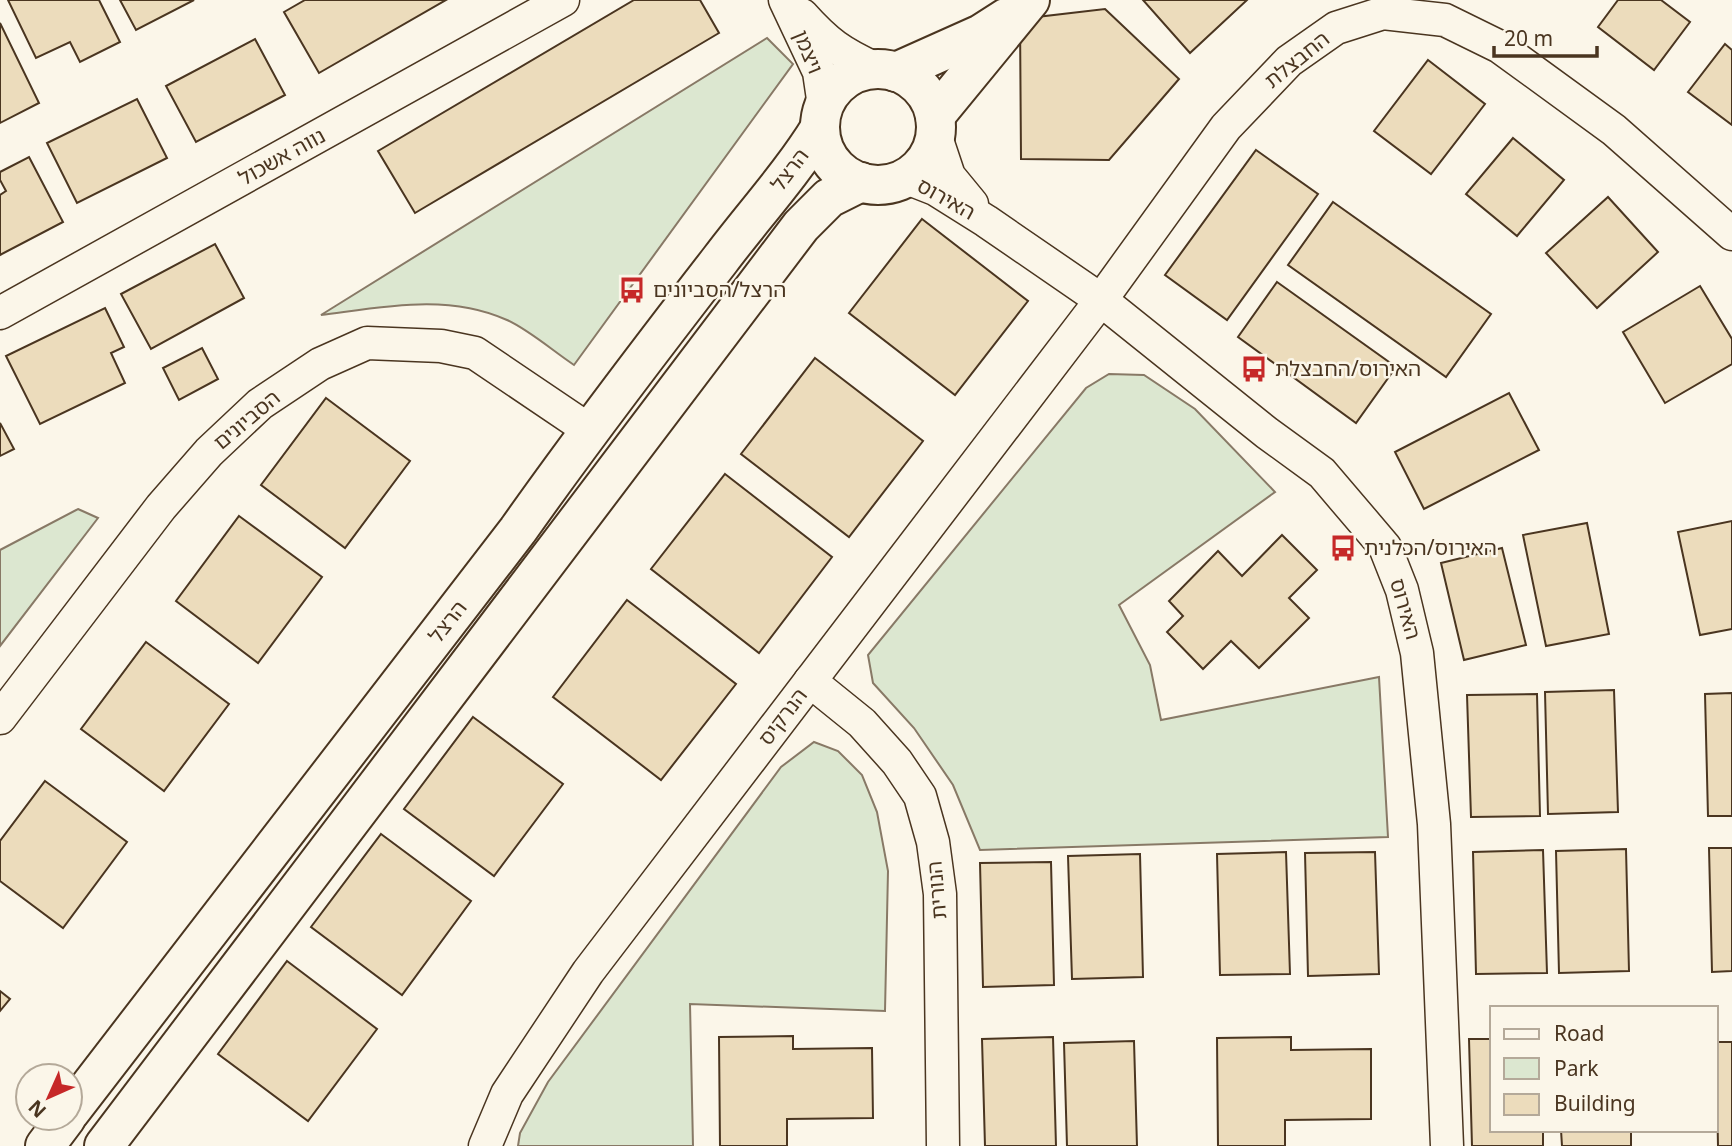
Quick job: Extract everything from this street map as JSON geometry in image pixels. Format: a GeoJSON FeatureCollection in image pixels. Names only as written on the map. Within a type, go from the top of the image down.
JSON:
{"type":"FeatureCollection","features":[{"type":"Feature","properties":{"kind":"street","name":"נווה אשכול"},"geometry":{"type":"LineString","coordinates":[[0,313],[563,0]]}},
{"type":"Feature","properties":{"kind":"street","name":"ויצמן"},"geometry":{"type":"LineString","coordinates":[[787,0],[824,40],[845,55],[886,70]]}},
{"type":"Feature","properties":{"kind":"street","name":"ויצמן"},"geometry":{"type":"LineString","coordinates":[[787,0],[819,72],[822,117]]}},
{"type":"Feature","properties":{"kind":"street"},"geometry":{"type":"LineString","coordinates":[[886,70],[910,78],[922,88],[930,102],[935,126],[930,153],[920,167],[907,178],[892,184],[876,185],[861,182],[845,174],[832,162],[823,145],[822,117],[832,91],[845,79],[860,72],[886,70],[981,34],[1028,2]]}},
{"type":"Feature","properties":{"kind":"street"},"geometry":{"type":"LineString","coordinates":[[935,126],[1028,2]]}},
{"type":"Feature","properties":{"kind":"street","name":"החבצלת"},"geometry":{"type":"LineString","coordinates":[[1101,300],[1226,127],[1270,79],[1289,61],[1336,27],[1383,13],[1445,20],[1500,47],[1614,130],[1732,234]]}},
{"type":"Feature","properties":{"kind":"street","name":"הרצל"},"geometry":{"type":"LineString","coordinates":[[84,1094],[518,530],[589,430],[798,163],[822,117]]}},
{"type":"Feature","properties":{"kind":"street","name":"האירוס"},"geometry":{"type":"LineString","coordinates":[[935,126],[949,176],[986,221]]}},
{"type":"Feature","properties":{"kind":"street","name":"האירוס"},"geometry":{"type":"LineString","coordinates":[[907,178],[935,190],[986,221],[1101,300],[1267,433],[1322,473],[1385,547],[1402,590],[1418,653],[1434,824],[1447,1146]]}},
{"type":"Feature","properties":{"kind":"street","name":"הרצל"},"geometry":{"type":"LineString","coordinates":[[104,1146],[801,226],[829,198],[861,182]]}},
{"type":"Feature","properties":{"kind":"street","name":"הנרקיס"},"geometry":{"type":"LineString","coordinates":[[485,1146],[507,1094],[588,972],[1101,300]]}},
{"type":"Feature","properties":{"kind":"street","name":"הסביונים"},"geometry":{"type":"LineString","coordinates":[[0,718],[161,507],[209,452],[260,404],[320,364],[367,343],[441,346],[475,354],[589,430]]}},
{"type":"Feature","properties":{"kind":"street","name":"הנורית"},"geometry":{"type":"LineString","coordinates":[[810,681],[862,723],[897,762],[920,796],[933,842],[940,894],[943,1146]]}},
{"type":"Feature","properties":{"kind":"street"},"geometry":{"type":"LineString","coordinates":[[44,1146],[55,1132]]}},
{"type":"Feature","properties":{"kind":"green space"},"geometry":{"type":"Polygon","coordinates":[[[767,38],[793,64],[574,365],[515,324],[485,312],[462,307],[415,304],[321,315],[767,38]]]}},
{"type":"Feature","properties":{"kind":"green space"},"geometry":{"type":"Polygon","coordinates":[[[1109,374],[1144,375],[1195,409],[1275,492],[1119,605],[1150,665],[1161,720],[1379,677],[1388,837],[980,850],[953,785],[914,728],[873,683],[868,655],[1086,388],[1109,374]]]}},
{"type":"Feature","properties":{"kind":"green space"},"geometry":{"type":"Polygon","coordinates":[[[78,509],[98,518],[0,646],[0,550],[78,509]]]}},
{"type":"Feature","properties":{"kind":"green space"},"geometry":{"type":"Polygon","coordinates":[[[814,742],[838,751],[862,775],[877,812],[888,871],[885,1011],[690,1004],[693,1146],[518,1146],[520,1133],[548,1082],[781,767],[814,742]]]}},
{"type":"Feature","properties":{"kind":"building"},"geometry":{"type":"Polygon","coordinates":[[[8,0],[99,0],[120,42],[80,62],[70,42],[36,58],[8,0]]]}},
{"type":"Feature","properties":{"kind":"building"},"geometry":{"type":"Polygon","coordinates":[[[120,0],[194,0],[136,30],[120,0]]]}},
{"type":"Feature","properties":{"kind":"building"},"geometry":{"type":"Polygon","coordinates":[[[305,0],[446,0],[319,73],[284,12],[305,0]]]}},
{"type":"Feature","properties":{"kind":"building"},"geometry":{"type":"Polygon","coordinates":[[[634,0],[700,0],[719,33],[415,213],[378,151],[634,0]]]}},
{"type":"Feature","properties":{"kind":"building"},"geometry":{"type":"Polygon","coordinates":[[[1143,0],[1247,0],[1190,53],[1143,0]]]}},
{"type":"Feature","properties":{"kind":"building"},"geometry":{"type":"Polygon","coordinates":[[[1618,0],[1661,0],[1690,22],[1654,70],[1598,27],[1618,0]]]}},
{"type":"Feature","properties":{"kind":"building"},"geometry":{"type":"Polygon","coordinates":[[[1105,9],[1179,79],[1109,160],[1021,159],[1020,19],[1105,9]]]}},
{"type":"Feature","properties":{"kind":"building"},"geometry":{"type":"Polygon","coordinates":[[[0,23],[39,103],[0,123],[0,23]]]}},
{"type":"Feature","properties":{"kind":"building"},"geometry":{"type":"Polygon","coordinates":[[[255,39],[285,95],[196,142],[166,86],[255,39]]]}},
{"type":"Feature","properties":{"kind":"building"},"geometry":{"type":"Polygon","coordinates":[[[1725,44],[1732,50],[1732,125],[1688,92],[1725,44]]]}},
{"type":"Feature","properties":{"kind":"building"},"geometry":{"type":"Polygon","coordinates":[[[1428,60],[1485,104],[1431,174],[1374,131],[1428,60]]]}},
{"type":"Feature","properties":{"kind":"building"},"geometry":{"type":"Polygon","coordinates":[[[137,99],[167,158],[77,203],[47,143],[137,99]]]}},
{"type":"Feature","properties":{"kind":"building"},"geometry":{"type":"Polygon","coordinates":[[[1513,138],[1564,180],[1517,236],[1466,194],[1513,138]]]}},
{"type":"Feature","properties":{"kind":"building"},"geometry":{"type":"Polygon","coordinates":[[[1256,150],[1318,194],[1227,320],[1165,275],[1256,150]]]}},
{"type":"Feature","properties":{"kind":"building"},"geometry":{"type":"Polygon","coordinates":[[[29,157],[63,222],[0,255],[0,195],[6,191],[0,180],[0,172],[29,157]]]}},
{"type":"Feature","properties":{"kind":"building"},"geometry":{"type":"Polygon","coordinates":[[[1608,197],[1658,252],[1597,308],[1546,253],[1608,197]]]}},
{"type":"Feature","properties":{"kind":"building"},"geometry":{"type":"Polygon","coordinates":[[[1333,202],[1491,314],[1446,377],[1288,265],[1333,202]]]}},
{"type":"Feature","properties":{"kind":"building"},"geometry":{"type":"Polygon","coordinates":[[[922,219],[1028,301],[955,395],[849,313],[922,219]]]}},
{"type":"Feature","properties":{"kind":"building"},"geometry":{"type":"Polygon","coordinates":[[[215,244],[244,298],[151,349],[121,294],[215,244]]]}},
{"type":"Feature","properties":{"kind":"building"},"geometry":{"type":"Polygon","coordinates":[[[1277,282],[1396,367],[1356,423],[1238,337],[1277,282]]]}},
{"type":"Feature","properties":{"kind":"building"},"geometry":{"type":"Polygon","coordinates":[[[1700,286],[1732,339],[1732,364],[1665,403],[1623,332],[1700,286]]]}},
{"type":"Feature","properties":{"kind":"building"},"geometry":{"type":"Polygon","coordinates":[[[105,308],[124,347],[111,353],[125,383],[40,424],[6,356],[105,308]]]}},
{"type":"Feature","properties":{"kind":"building"},"geometry":{"type":"Polygon","coordinates":[[[202,348],[218,379],[179,400],[163,368],[202,348]]]}},
{"type":"Feature","properties":{"kind":"building"},"geometry":{"type":"Polygon","coordinates":[[[815,358],[923,441],[849,537],[741,454],[815,358]]]}},
{"type":"Feature","properties":{"kind":"building"},"geometry":{"type":"Polygon","coordinates":[[[1509,393],[1539,450],[1424,509],[1395,452],[1509,393]]]}},
{"type":"Feature","properties":{"kind":"building"},"geometry":{"type":"Polygon","coordinates":[[[326,398],[410,461],[345,548],[261,485],[326,398]]]}},
{"type":"Feature","properties":{"kind":"building"},"geometry":{"type":"Polygon","coordinates":[[[0,423],[14,449],[0,456],[0,423]]]}},
{"type":"Feature","properties":{"kind":"building"},"geometry":{"type":"Polygon","coordinates":[[[725,474],[832,557],[759,653],[651,569],[725,474]]]}},
{"type":"Feature","properties":{"kind":"building"},"geometry":{"type":"Polygon","coordinates":[[[239,516],[322,577],[258,663],[176,601],[239,516]]]}},
{"type":"Feature","properties":{"kind":"building"},"geometry":{"type":"Polygon","coordinates":[[[1732,521],[1732,629],[1700,635],[1678,532],[1732,521]]]}},
{"type":"Feature","properties":{"kind":"building"},"geometry":{"type":"Polygon","coordinates":[[[1587,523],[1609,634],[1546,646],[1523,535],[1587,523]]]}},
{"type":"Feature","properties":{"kind":"building"},"geometry":{"type":"Polygon","coordinates":[[[1282,535],[1317,570],[1289,598],[1309,618],[1259,668],[1231,641],[1203,669],[1167,632],[1183,616],[1169,601],[1218,551],[1242,576],[1282,535]]]}},
{"type":"Feature","properties":{"kind":"building"},"geometry":{"type":"Polygon","coordinates":[[[1502,548],[1526,645],[1464,660],[1441,563],[1502,548]]]}},
{"type":"Feature","properties":{"kind":"building"},"geometry":{"type":"Polygon","coordinates":[[[627,600],[736,684],[661,780],[553,697],[627,600]]]}},
{"type":"Feature","properties":{"kind":"building"},"geometry":{"type":"Polygon","coordinates":[[[146,642],[229,704],[164,791],[81,729],[146,642]]]}},
{"type":"Feature","properties":{"kind":"building"},"geometry":{"type":"Polygon","coordinates":[[[1614,690],[1618,812],[1548,814],[1545,692],[1614,690]]]}},
{"type":"Feature","properties":{"kind":"building"},"geometry":{"type":"Polygon","coordinates":[[[1732,693],[1732,816],[1708,816],[1705,694],[1732,693]]]}},
{"type":"Feature","properties":{"kind":"building"},"geometry":{"type":"Polygon","coordinates":[[[1537,694],[1540,816],[1471,817],[1467,695],[1537,694]]]}},
{"type":"Feature","properties":{"kind":"building"},"geometry":{"type":"Polygon","coordinates":[[[473,717],[563,784],[494,876],[404,809],[473,717]]]}},
{"type":"Feature","properties":{"kind":"building"},"geometry":{"type":"Polygon","coordinates":[[[45,781],[127,842],[63,928],[0,881],[0,841],[45,781]]]}},
{"type":"Feature","properties":{"kind":"building"},"geometry":{"type":"Polygon","coordinates":[[[381,834],[471,901],[402,995],[311,927],[381,834]]]}},
{"type":"Feature","properties":{"kind":"building"},"geometry":{"type":"Polygon","coordinates":[[[1709,848],[1732,848],[1732,971],[1712,972],[1709,848]]]}},
{"type":"Feature","properties":{"kind":"building"},"geometry":{"type":"Polygon","coordinates":[[[1626,849],[1629,971],[1559,973],[1556,851],[1626,849]]]}},
{"type":"Feature","properties":{"kind":"building"},"geometry":{"type":"Polygon","coordinates":[[[1543,850],[1547,973],[1476,974],[1473,852],[1543,850]]]}},
{"type":"Feature","properties":{"kind":"building"},"geometry":{"type":"Polygon","coordinates":[[[1286,852],[1290,974],[1220,975],[1217,854],[1286,852]]]}},
{"type":"Feature","properties":{"kind":"building"},"geometry":{"type":"Polygon","coordinates":[[[1375,852],[1379,974],[1308,976],[1305,853],[1375,852]]]}},
{"type":"Feature","properties":{"kind":"building"},"geometry":{"type":"Polygon","coordinates":[[[1140,854],[1143,977],[1072,979],[1068,856],[1140,854]]]}},
{"type":"Feature","properties":{"kind":"building"},"geometry":{"type":"Polygon","coordinates":[[[1051,862],[1054,985],[983,987],[980,863],[1051,862]]]}},
{"type":"Feature","properties":{"kind":"building"},"geometry":{"type":"Polygon","coordinates":[[[287,961],[377,1029],[308,1121],[218,1054],[287,961]]]}},
{"type":"Feature","properties":{"kind":"building"},"geometry":{"type":"Polygon","coordinates":[[[0,991],[10,999],[0,1011],[0,991]]]}},
{"type":"Feature","properties":{"kind":"building"},"geometry":{"type":"Polygon","coordinates":[[[793,1036],[793,1049],[872,1048],[873,1118],[787,1119],[787,1146],[720,1146],[719,1037],[793,1036]]]}},
{"type":"Feature","properties":{"kind":"building"},"geometry":{"type":"Polygon","coordinates":[[[1053,1037],[1056,1146],[985,1146],[982,1039],[1053,1037]]]}},
{"type":"Feature","properties":{"kind":"building"},"geometry":{"type":"Polygon","coordinates":[[[1291,1037],[1291,1050],[1371,1049],[1371,1119],[1285,1120],[1285,1146],[1218,1146],[1217,1038],[1291,1037]]]}},
{"type":"Feature","properties":{"kind":"building"},"geometry":{"type":"Polygon","coordinates":[[[1469,1039],[1490,1039],[1490,1132],[1543,1132],[1543,1146],[1472,1146],[1469,1039]]]}},
{"type":"Feature","properties":{"kind":"building"},"geometry":{"type":"Polygon","coordinates":[[[1134,1041],[1137,1146],[1067,1146],[1064,1043],[1134,1041]]]}},
{"type":"Feature","properties":{"kind":"building"},"geometry":{"type":"Polygon","coordinates":[[[1718,1042],[1732,1042],[1732,1146],[1718,1146],[1718,1042]]]}},
{"type":"Feature","properties":{"kind":"building"},"geometry":{"type":"Polygon","coordinates":[[[1561,1132],[1631,1132],[1631,1146],[1562,1146],[1561,1132]]]}},
{"type":"Feature","properties":{"kind":"place","name":"הרצל/הסביונים"},"geometry":{"type":"Point","coordinates":[632,290]}},
{"type":"Feature","properties":{"kind":"place","name":"האירוס/החבצלת"},"geometry":{"type":"Point","coordinates":[1254,369]}},
{"type":"Feature","properties":{"kind":"place","name":"האירוס/הכלנית"},"geometry":{"type":"Point","coordinates":[1343,548]}}]}
